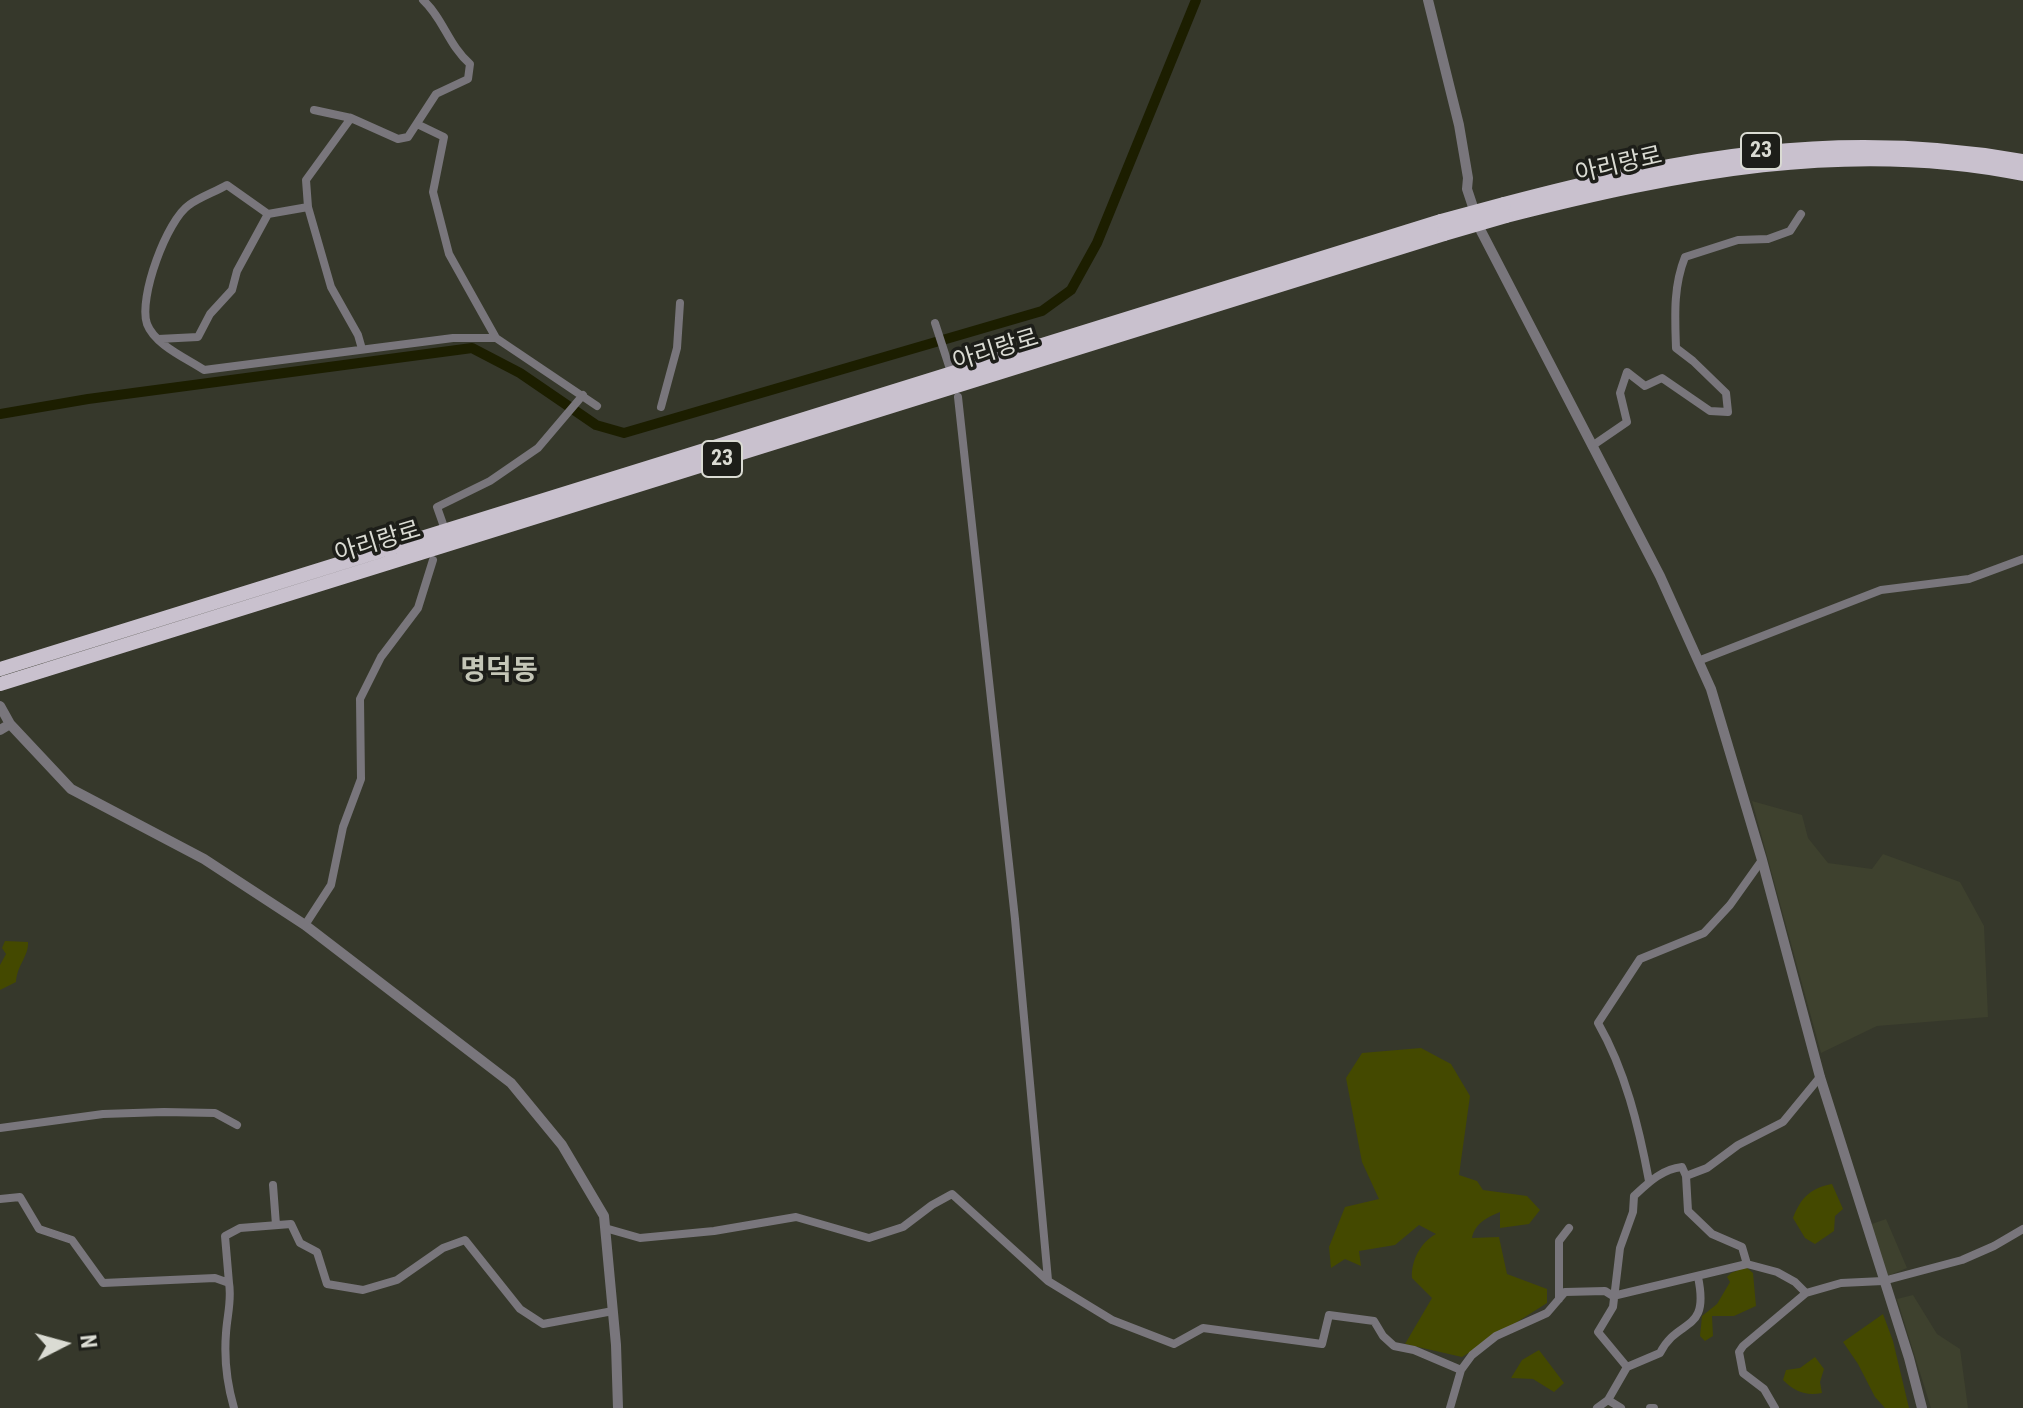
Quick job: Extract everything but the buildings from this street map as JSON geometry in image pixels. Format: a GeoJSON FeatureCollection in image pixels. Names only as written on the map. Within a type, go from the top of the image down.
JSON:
{"type":"FeatureCollection","features":[{"type":"Feature","properties":{"kind":"highway","name":"아리랑로"},"geometry":{"type":"LineString","coordinates":[[0,669],[1442,228],[1673,164],[1763,150],[1828,146],[1953,151],[2023,161]]}},
{"type":"Feature","properties":{"kind":"highway","name":"아리랑로"},"geometry":{"type":"LineString","coordinates":[[1505,210],[1674,176],[1764,164],[1895,160],[1955,164],[2023,174]]}},
{"type":"Feature","properties":{"kind":"highway","name":"아리랑로"},"geometry":{"type":"LineString","coordinates":[[0,684],[1442,228]]}},
{"type":"Feature","properties":{"kind":"street"},"geometry":{"type":"LineString","coordinates":[[314,110],[351,118],[398,139],[408,137],[436,94],[468,79],[470,64],[457,53],[434,4],[423,0]]}},
{"type":"Feature","properties":{"kind":"street"},"geometry":{"type":"LineString","coordinates":[[1428,0],[1459,125],[1467,189],[1481,231],[1660,576],[1711,689],[1762,860],[1820,1077],[1922,1408]]}},
{"type":"Feature","properties":{"kind":"street"},"geometry":{"type":"LineString","coordinates":[[351,118],[306,180],[308,207],[331,287],[358,335],[362,349]]}},
{"type":"Feature","properties":{"kind":"street"},"geometry":{"type":"LineString","coordinates":[[417,124],[444,137],[433,192],[449,254],[496,338],[597,406]]}},
{"type":"Feature","properties":{"kind":"street"},"geometry":{"type":"LineString","coordinates":[[308,207],[268,214],[227,185],[187,206],[170,229],[150,275],[146,322],[157,339],[204,370],[453,338],[496,338]]}},
{"type":"Feature","properties":{"kind":"street"},"geometry":{"type":"LineString","coordinates":[[157,339],[198,337],[210,314],[232,290],[237,271],[268,214]]}},
{"type":"Feature","properties":{"kind":"street"},"geometry":{"type":"LineString","coordinates":[[1592,446],[1627,422],[1620,393],[1627,372],[1645,386],[1662,378],[1710,411],[1728,412],[1726,393],[1676,348],[1677,276],[1685,257],[1738,240],[1768,239],[1790,231],[1801,214]]}},
{"type":"Feature","properties":{"kind":"street"},"geometry":{"type":"LineString","coordinates":[[661,407],[677,348],[680,303]]}},
{"type":"Feature","properties":{"kind":"street"},"geometry":{"type":"LineString","coordinates":[[936,325],[949,366]]}},
{"type":"Feature","properties":{"kind":"street"},"geometry":{"type":"LineString","coordinates":[[958,397],[1015,919],[1048,1281]]}},
{"type":"Feature","properties":{"kind":"street"},"geometry":{"type":"LineString","coordinates":[[443,524],[437,507],[490,481],[538,448],[581,398]]}},
{"type":"Feature","properties":{"kind":"street"},"geometry":{"type":"LineString","coordinates":[[1698,661],[1881,590],[1969,579],[2023,559]]}},
{"type":"Feature","properties":{"kind":"street"},"geometry":{"type":"LineString","coordinates":[[305,925],[331,885],[343,827],[361,779],[360,699],[381,657],[418,608],[433,560]]}},
{"type":"Feature","properties":{"kind":"street"},"geometry":{"type":"LineString","coordinates":[[0,706],[10,724],[71,789],[204,859],[305,925],[511,1083],[562,1145],[604,1216],[618,1408]]}},
{"type":"Feature","properties":{"kind":"street"},"geometry":{"type":"LineString","coordinates":[[0,730],[10,724]]}},
{"type":"Feature","properties":{"kind":"street"},"geometry":{"type":"LineString","coordinates":[[1649,1181],[1614,1050],[1598,1023],[1640,959],[1704,933],[1730,905],[1762,860]]}},
{"type":"Feature","properties":{"kind":"street"},"geometry":{"type":"LineString","coordinates":[[1686,1176],[1707,1168],[1738,1145],[1783,1122],[1820,1077]]}},
{"type":"Feature","properties":{"kind":"street"},"geometry":{"type":"LineString","coordinates":[[0,1128],[103,1114],[164,1112],[215,1113],[237,1125]]}},
{"type":"Feature","properties":{"kind":"street"},"geometry":{"type":"LineString","coordinates":[[1627,1367],[1598,1332],[1613,1307],[1620,1248],[1633,1212],[1634,1196],[1649,1181],[1672,1168],[1682,1167],[1686,1176],[1688,1211],[1712,1234],[1742,1247],[1747,1264]]}},
{"type":"Feature","properties":{"kind":"street"},"geometry":{"type":"LineString","coordinates":[[273,1185],[276,1225]]}},
{"type":"Feature","properties":{"kind":"street"},"geometry":{"type":"LineString","coordinates":[[605,1228],[640,1238],[714,1231],[796,1217],[869,1238],[903,1227],[952,1194],[1048,1281],[1112,1320],[1174,1344],[1203,1328],[1322,1344],[1329,1315],[1374,1321],[1394,1346],[1414,1350],[1461,1370]]}},
{"type":"Feature","properties":{"kind":"street"},"geometry":{"type":"LineString","coordinates":[[0,1199],[20,1197],[39,1229],[72,1240],[103,1283],[215,1278],[229,1283]]}},
{"type":"Feature","properties":{"kind":"street"},"geometry":{"type":"LineString","coordinates":[[234,1408],[226,1369],[231,1294],[225,1236],[240,1228],[291,1224],[300,1243],[317,1252],[327,1284],[363,1290],[397,1280],[443,1248],[465,1240],[520,1309],[543,1324],[613,1311]]}},
{"type":"Feature","properties":{"kind":"street"},"geometry":{"type":"LineString","coordinates":[[1559,1299],[1559,1241],[1569,1228]]}},
{"type":"Feature","properties":{"kind":"street"},"geometry":{"type":"LineString","coordinates":[[1775,1408],[1764,1389],[1743,1373],[1739,1352],[1806,1293],[1841,1283],[1883,1281],[1962,1260],[2023,1229]]}},
{"type":"Feature","properties":{"kind":"street"},"geometry":{"type":"LineString","coordinates":[[1450,1408],[1461,1370],[1472,1355],[1496,1336],[1547,1313],[1565,1292],[1605,1291],[1613,1296],[1747,1264],[1777,1272],[1795,1282],[1806,1293]]}},
{"type":"Feature","properties":{"kind":"street"},"geometry":{"type":"LineString","coordinates":[[1597,1408],[1608,1400],[1627,1367],[1660,1353],[1666,1342],[1696,1317],[1703,1302],[1698,1277]]}},
{"type":"Feature","properties":{"kind":"street"},"geometry":{"type":"LineString","coordinates":[[1608,1400],[1621,1408]]}},
{"type":"Feature","properties":{"kind":"shaded area"},"geometry":{"type":"Polygon","coordinates":[[[1752,801],[1802,815],[1808,838],[1828,863],[1872,869],[1883,854],[1960,882],[1984,926],[1988,1017],[1877,1026],[1821,1053],[1752,801]]]}},
{"type":"Feature","properties":{"kind":"shaded area"},"geometry":{"type":"Polygon","coordinates":[[[5,941],[28,942],[28,947],[16,982],[0,990],[0,965],[6,954],[2,948],[5,941]]]}},
{"type":"Feature","properties":{"kind":"shaded area"},"geometry":{"type":"Polygon","coordinates":[[[1421,1048],[1451,1064],[1470,1096],[1459,1175],[1477,1181],[1483,1190],[1527,1196],[1540,1210],[1529,1224],[1500,1228],[1500,1212],[1479,1224],[1472,1238],[1499,1237],[1507,1274],[1547,1289],[1547,1303],[1462,1357],[1405,1344],[1432,1298],[1412,1278],[1413,1265],[1422,1247],[1436,1234],[1419,1225],[1395,1245],[1359,1251],[1361,1266],[1345,1259],[1331,1268],[1329,1247],[1345,1207],[1379,1199],[1362,1162],[1346,1078],[1362,1053],[1421,1048]]]}},
{"type":"Feature","properties":{"kind":"shaded area"},"geometry":{"type":"Polygon","coordinates":[[[1832,1184],[1843,1209],[1835,1216],[1834,1231],[1815,1244],[1805,1238],[1793,1218],[1808,1195],[1832,1184]]]}},
{"type":"Feature","properties":{"kind":"shaded area"},"geometry":{"type":"Polygon","coordinates":[[[1886,1219],[1907,1268],[1885,1277],[1869,1225],[1886,1219]]]}},
{"type":"Feature","properties":{"kind":"shaded area"},"geometry":{"type":"Polygon","coordinates":[[[1746,1267],[1753,1273],[1756,1306],[1734,1316],[1712,1316],[1713,1336],[1705,1341],[1700,1336],[1702,1316],[1717,1304],[1730,1282],[1727,1277],[1746,1267]]]}},
{"type":"Feature","properties":{"kind":"shaded area"},"geometry":{"type":"Polygon","coordinates":[[[1913,1295],[1937,1334],[1960,1349],[1968,1408],[1931,1408],[1897,1299],[1913,1295]]]}},
{"type":"Feature","properties":{"kind":"shaded area"},"geometry":{"type":"Polygon","coordinates":[[[1883,1314],[1893,1341],[1909,1408],[1885,1408],[1875,1397],[1843,1342],[1883,1314]]]}},
{"type":"Feature","properties":{"kind":"shaded area"},"geometry":{"type":"Polygon","coordinates":[[[1539,1350],[1564,1383],[1554,1392],[1533,1379],[1511,1378],[1522,1360],[1539,1350]]]}},
{"type":"Feature","properties":{"kind":"shaded area"},"geometry":{"type":"Polygon","coordinates":[[[1815,1357],[1824,1369],[1820,1382],[1822,1393],[1801,1392],[1783,1380],[1786,1370],[1800,1368],[1815,1357]]]}},
{"type":"Feature","properties":{"kind":"waterway"},"geometry":{"type":"LineString","coordinates":[[0,414],[88,399],[472,348],[520,373],[596,425],[624,433],[1042,311],[1071,290],[1097,243],[1196,0]]}},
{"type":"Feature","properties":{"kind":"district","name":"명덕동"},"geometry":{"type":"Point","coordinates":[499,672]}}]}
